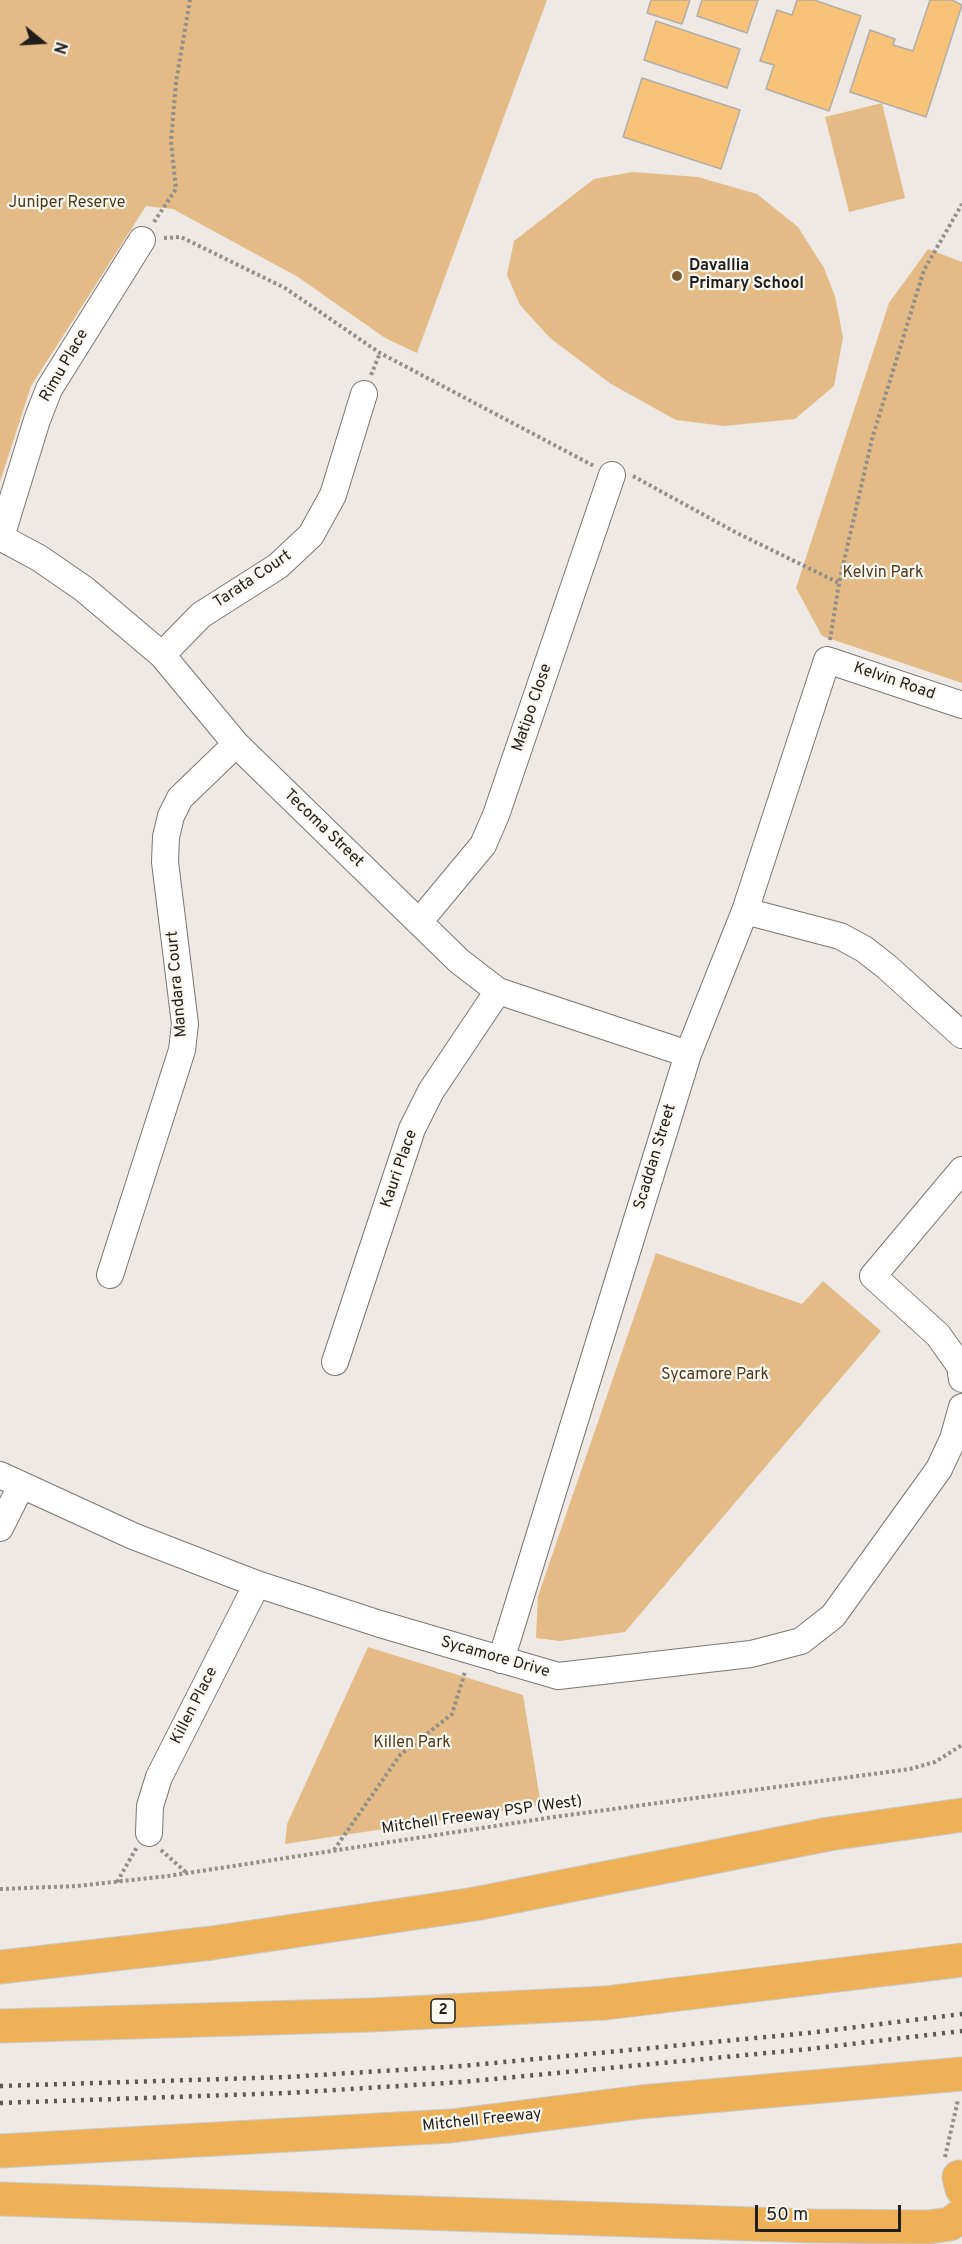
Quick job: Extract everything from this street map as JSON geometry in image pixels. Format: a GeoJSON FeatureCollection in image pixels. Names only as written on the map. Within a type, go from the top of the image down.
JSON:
{"type":"FeatureCollection","features":[{"type":"Feature","properties":{"kind":"highway"},"geometry":{"type":"LineString","coordinates":[[0,1968],[212,1943],[475,1904],[829,1834],[962,1815]]}},
{"type":"Feature","properties":{"kind":"highway","name":"2"},"geometry":{"type":"LineString","coordinates":[[0,2026],[371,2015],[605,2003],[962,1960]]}},
{"type":"Feature","properties":{"kind":"highway","name":"Mitchell Freeway"},"geometry":{"type":"LineString","coordinates":[[0,2151],[452,2126],[640,2102],[961,2084]]}},
{"type":"Feature","properties":{"kind":"highway"},"geometry":{"type":"LineString","coordinates":[[0,2199],[813,2226],[929,2227],[950,2224],[962,2215]]}},
{"type":"Feature","properties":{"kind":"highway"},"geometry":{"type":"LineString","coordinates":[[813,2226],[865,2244]]}},
{"type":"Feature","properties":{"kind":"street","name":"Rimu Place"},"geometry":{"type":"LineString","coordinates":[[1,537],[37,420],[49,389],[142,240]]}},
{"type":"Feature","properties":{"kind":"street","name":"Tarata Court"},"geometry":{"type":"LineString","coordinates":[[162,655],[201,615],[278,566],[311,535],[333,495],[364,394]]}},
{"type":"Feature","properties":{"kind":"street","name":"Matipo Close"},"geometry":{"type":"LineString","coordinates":[[419,922],[483,845],[496,815],[620,474]]}},
{"type":"Feature","properties":{"kind":"street","name":"Tecoma Street"},"geometry":{"type":"LineString","coordinates":[[1,537],[84,589],[162,655],[236,744],[459,960],[498,991],[688,1054]]}},
{"type":"Feature","properties":{"kind":"street","name":"Kelvin Road"},"geometry":{"type":"LineString","coordinates":[[827,660],[962,705]]}},
{"type":"Feature","properties":{"kind":"street","name":"Scaddan Street"},"geometry":{"type":"LineString","coordinates":[[501,1660],[688,1054],[745,911],[827,660]]}},
{"type":"Feature","properties":{"kind":"street","name":"Mandara Court"},"geometry":{"type":"LineString","coordinates":[[110,1275],[182,1050],[184,1024],[165,862],[166,837],[171,816],[180,798],[236,744]]}},
{"type":"Feature","properties":{"kind":"street"},"geometry":{"type":"LineString","coordinates":[[745,911],[840,936],[864,949],[962,1035]]}},
{"type":"Feature","properties":{"kind":"street","name":"Kauri Place"},"geometry":{"type":"LineString","coordinates":[[335,1362],[412,1129],[431,1091],[498,991]]}},
{"type":"Feature","properties":{"kind":"street"},"geometry":{"type":"LineString","coordinates":[[962,1170],[873,1276],[938,1335],[960,1366],[962,1379]]}},
{"type":"Feature","properties":{"kind":"street","name":"Sycamore Drive"},"geometry":{"type":"LineString","coordinates":[[11,1480],[133,1536],[257,1584],[470,1651],[558,1676],[751,1654],[801,1641],[833,1616],[939,1469],[953,1439],[962,1407]]}},
{"type":"Feature","properties":{"kind":"street"},"geometry":{"type":"LineString","coordinates":[[0,1528],[11,1480]]}},
{"type":"Feature","properties":{"kind":"street","name":"Killen Place"},"geometry":{"type":"LineString","coordinates":[[149,1833],[150,1806],[159,1777],[257,1584]]}},
{"type":"Feature","properties":{"kind":"path"},"geometry":{"type":"LineString","coordinates":[[142,240],[176,189],[171,141],[177,71],[190,0]]}},
{"type":"Feature","properties":{"kind":"path"},"geometry":{"type":"LineString","coordinates":[[827,660],[839,583],[872,439],[924,270],[962,204]]}},
{"type":"Feature","properties":{"kind":"path"},"geometry":{"type":"LineString","coordinates":[[142,240],[181,237],[285,288],[380,353],[839,583]]}},
{"type":"Feature","properties":{"kind":"path"},"geometry":{"type":"LineString","coordinates":[[334,1850],[400,1755],[452,1714],[460,1693],[470,1651]]}},
{"type":"Feature","properties":{"kind":"path","name":"Mitchell Freeway PSP (West)"},"geometry":{"type":"LineString","coordinates":[[0,1889],[117,1882],[910,1769],[935,1762],[962,1745]]}},
{"type":"Feature","properties":{"kind":"path"},"geometry":{"type":"LineString","coordinates":[[952,2121],[961,2084]]}},
{"type":"Feature","properties":{"kind":"green space","name":"Juniper Reserve"},"geometry":{"type":"Polygon","coordinates":[[[0,0],[547,0],[417,353],[385,338],[298,277],[173,209],[146,206],[31,386],[0,482],[0,0]]]}},
{"type":"Feature","properties":{"kind":"green space"},"geometry":{"type":"Polygon","coordinates":[[[882,103],[905,198],[849,212],[825,117],[882,103]]]}},
{"type":"Feature","properties":{"kind":"green space"},"geometry":{"type":"Polygon","coordinates":[[[633,172],[698,177],[757,194],[798,227],[824,268],[835,296],[843,338],[834,386],[795,419],[724,426],[676,420],[611,384],[550,338],[520,305],[507,275],[514,241],[594,179],[633,172]]]}},
{"type":"Feature","properties":{"kind":"green space","name":"Kelvin Park"},"geometry":{"type":"Polygon","coordinates":[[[928,249],[962,262],[962,683],[822,636],[796,588],[889,303],[928,249]]]}},
{"type":"Feature","properties":{"kind":"green space","name":"Sycamore Park"},"geometry":{"type":"Polygon","coordinates":[[[656,1253],[802,1304],[823,1281],[881,1331],[625,1632],[560,1641],[536,1638],[538,1596],[656,1253]]]}},
{"type":"Feature","properties":{"kind":"green space","name":"Killen Park"},"geometry":{"type":"Polygon","coordinates":[[[368,1647],[523,1695],[541,1805],[285,1844],[287,1824],[368,1647]]]}},
{"type":"Feature","properties":{"kind":"building"},"geometry":{"type":"Polygon","coordinates":[[[651,0],[690,0],[682,24],[647,13],[651,0]]]}},
{"type":"Feature","properties":{"kind":"building"},"geometry":{"type":"Polygon","coordinates":[[[702,0],[758,0],[747,33],[697,16],[702,0]]]}},
{"type":"Feature","properties":{"kind":"building"},"geometry":{"type":"Polygon","coordinates":[[[797,0],[814,0],[861,16],[829,111],[766,89],[774,65],[760,61],[777,10],[792,15],[797,0]]]}},
{"type":"Feature","properties":{"kind":"building"},"geometry":{"type":"Polygon","coordinates":[[[930,0],[952,0],[962,5],[926,117],[850,92],[870,30],[895,39],[893,45],[913,51],[930,0]]]}},
{"type":"Feature","properties":{"kind":"building"},"geometry":{"type":"Polygon","coordinates":[[[656,21],[740,49],[727,88],[644,60],[656,21]]]}},
{"type":"Feature","properties":{"kind":"building"},"geometry":{"type":"Polygon","coordinates":[[[642,78],[740,110],[721,169],[623,137],[642,78]]]}},
{"type":"Feature","properties":{"kind":"railway"},"geometry":{"type":"LineString","coordinates":[[0,2086],[287,2077],[462,2066],[808,2033],[962,2014]]}},
{"type":"Feature","properties":{"kind":"railway"},"geometry":{"type":"LineString","coordinates":[[0,2103],[287,2093],[462,2082],[809,2049],[962,2031]]}},
{"type":"Feature","properties":{"kind":"place","name":"Davallia Primary School"},"geometry":{"type":"Point","coordinates":[677,276]}}]}
